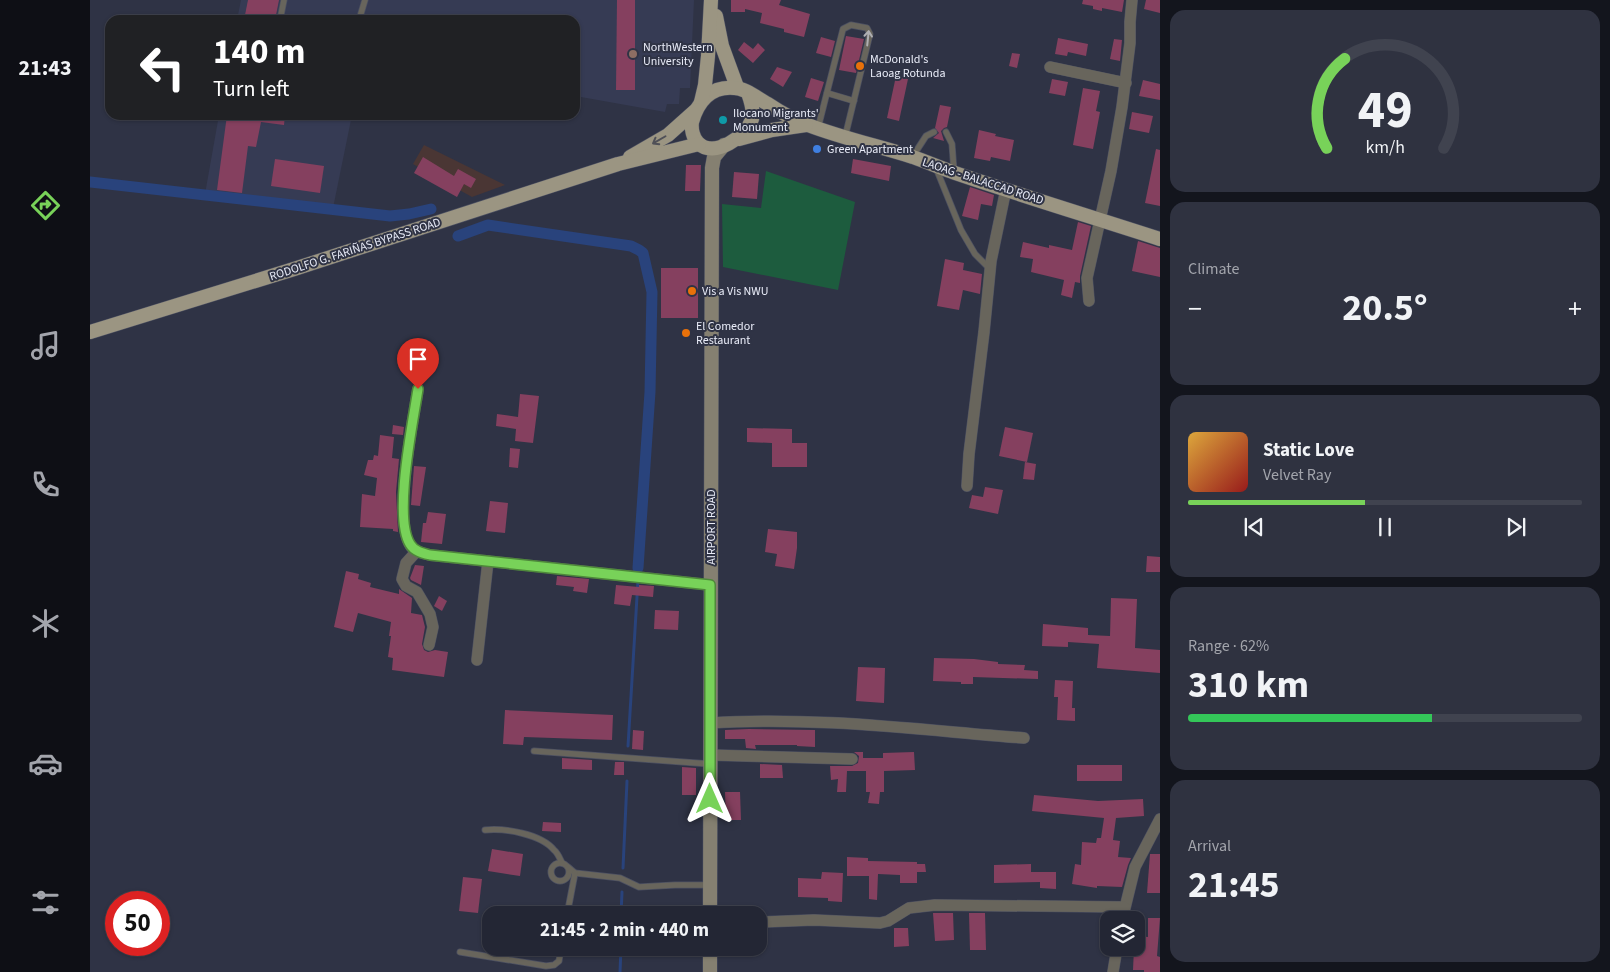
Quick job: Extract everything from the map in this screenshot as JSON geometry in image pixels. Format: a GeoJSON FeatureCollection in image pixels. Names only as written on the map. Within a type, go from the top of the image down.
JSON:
{"type":"FeatureCollection","features":[{"type":"Feature","properties":{"kind":"main road"},"geometry":{"type":"LineString","coordinates":[[712,0],[722,46],[743,90],[752,102],[753,117],[750,125],[714,157],[712,168]]}},
{"type":"Feature","properties":{"kind":"main road"},"geometry":{"type":"LineString","coordinates":[[712,0],[705,85],[692,125],[695,138],[709,156],[712,168]]}},
{"type":"Feature","properties":{"kind":"main road"},"geometry":{"type":"LineString","coordinates":[[698,106],[713,91],[721,88],[743,90]]}},
{"type":"Feature","properties":{"kind":"main road","name":"LAOAG - BALACCAD ROAD"},"geometry":{"type":"LineString","coordinates":[[743,90],[812,127],[912,157],[1160,239]]}},
{"type":"Feature","properties":{"kind":"main road","name":"RODOLFO G. FARIÑAS BYPASS ROAD"},"geometry":{"type":"LineString","coordinates":[[618,164],[668,135],[698,106]]}},
{"type":"Feature","properties":{"kind":"main road","name":"LAOAG - BALACCAD ROAD"},"geometry":{"type":"LineString","coordinates":[[731,142],[772,130],[812,127]]}},
{"type":"Feature","properties":{"kind":"main road"},"geometry":{"type":"LineString","coordinates":[[702,146],[731,142]]}},
{"type":"Feature","properties":{"kind":"main road","name":"RODOLFO G. FARIÑAS BYPASS ROAD"},"geometry":{"type":"LineString","coordinates":[[90,332],[302,267],[618,164],[702,146]]}},
{"type":"Feature","properties":{"kind":"main road","name":"AIRPORT ROAD"},"geometry":{"type":"LineString","coordinates":[[710,906],[712,168]]}},
{"type":"Feature","properties":{"kind":"main road"},"geometry":{"type":"LineString","coordinates":[[710,956],[710,972]]}},
{"type":"Feature","properties":{"kind":"street"},"geometry":{"type":"LineString","coordinates":[[1089,301],[1087,278],[1111,171],[1126,83],[1132,0]]}},
{"type":"Feature","properties":{"kind":"street"},"geometry":{"type":"LineString","coordinates":[[1050,67],[1126,83]]}},
{"type":"Feature","properties":{"kind":"street"},"geometry":{"type":"LineString","coordinates":[[967,486],[968,454],[982,350],[990,268],[1006,189]]}},
{"type":"Feature","properties":{"kind":"street"},"geometry":{"type":"LineString","coordinates":[[418,389],[403,495],[407,536],[410,544],[417,551],[430,555],[710,585]]}},
{"type":"Feature","properties":{"kind":"street"},"geometry":{"type":"LineString","coordinates":[[417,551],[406,563],[402,579],[406,586],[417,592],[430,614],[433,627],[429,646]]}},
{"type":"Feature","properties":{"kind":"street"},"geometry":{"type":"LineString","coordinates":[[477,660],[488,561]]}},
{"type":"Feature","properties":{"kind":"street"},"geometry":{"type":"LineString","coordinates":[[710,723],[741,721],[828,723],[1024,738]]}},
{"type":"Feature","properties":{"kind":"street"},"geometry":{"type":"LineString","coordinates":[[710,760],[852,759]]}},
{"type":"Feature","properties":{"kind":"street"},"geometry":{"type":"LineString","coordinates":[[1123,911],[1135,867],[1160,819]]}},
{"type":"Feature","properties":{"kind":"street"},"geometry":{"type":"LineString","coordinates":[[767,922],[814,920],[880,923],[888,921],[909,908],[935,905],[1124,907]]}},
{"type":"Feature","properties":{"kind":"street"},"geometry":{"type":"LineString","coordinates":[[1113,972],[1116,956]]}},
{"type":"Feature","properties":{"kind":"lane"},"geometry":{"type":"LineString","coordinates":[[281,15],[284,0]]}},
{"type":"Feature","properties":{"kind":"lane"},"geometry":{"type":"LineString","coordinates":[[360,15],[365,0]]}},
{"type":"Feature","properties":{"kind":"lane"},"geometry":{"type":"LineString","coordinates":[[812,127],[827,93],[843,29],[851,24],[867,28],[870,34],[845,137]]}},
{"type":"Feature","properties":{"kind":"lane"},"geometry":{"type":"LineString","coordinates":[[827,93],[854,101]]}},
{"type":"Feature","properties":{"kind":"lane"},"geometry":{"type":"LineString","coordinates":[[912,157],[926,136],[934,132]]}},
{"type":"Feature","properties":{"kind":"lane"},"geometry":{"type":"LineString","coordinates":[[946,132],[952,144],[954,172]]}},
{"type":"Feature","properties":{"kind":"lane"},"geometry":{"type":"LineString","coordinates":[[935,166],[961,230],[975,254],[990,268]]}},
{"type":"Feature","properties":{"kind":"lane"},"geometry":{"type":"LineString","coordinates":[[534,751],[710,760]]}},
{"type":"Feature","properties":{"kind":"lane"},"geometry":{"type":"LineString","coordinates":[[485,830],[493,829],[528,835],[541,840],[555,850],[565,865],[575,873],[620,878],[639,887],[710,885]]}},
{"type":"Feature","properties":{"kind":"lane"},"geometry":{"type":"LineString","coordinates":[[570,906],[575,873]]}},
{"type":"Feature","properties":{"kind":"lane"},"geometry":{"type":"LineString","coordinates":[[460,952],[482,956]]}},
{"type":"Feature","properties":{"kind":"lane"},"geometry":{"type":"LineString","coordinates":[[485,956],[546,966],[554,965],[559,960],[560,956]]}},
{"type":"Feature","properties":{"kind":"shaded area","name":"NorthWestern University"},"geometry":{"type":"Polygon","coordinates":[[[241,0],[694,0],[690,88],[680,88],[679,104],[667,104],[665,112],[581,97],[580,100],[580,15],[238,15],[241,0]]]}},
{"type":"Feature","properties":{"kind":"shaded area"},"geometry":{"type":"Polygon","coordinates":[[[218,120],[351,120],[333,208],[205,194],[218,120]]]}},
{"type":"Feature","properties":{"kind":"shaded area"},"geometry":{"type":"Polygon","coordinates":[[[424,145],[505,185],[472,197],[413,164],[424,145]]]}},
{"type":"Feature","properties":{"kind":"green space"},"geometry":{"type":"Polygon","coordinates":[[[766,171],[855,202],[838,290],[723,267],[722,204],[761,208],[766,171]]]}},
{"type":"Feature","properties":{"kind":"building"},"geometry":{"type":"Polygon","coordinates":[[[248,0],[279,0],[276,15],[245,15],[248,0]]]}},
{"type":"Feature","properties":{"kind":"building"},"geometry":{"type":"Polygon","coordinates":[[[617,0],[635,0],[635,90],[616,90],[617,0]]]}},
{"type":"Feature","properties":{"kind":"building"},"geometry":{"type":"Polygon","coordinates":[[[731,0],[781,0],[779,5],[810,14],[804,37],[784,32],[784,29],[760,23],[762,13],[745,9],[745,12],[731,12],[731,0]]]}},
{"type":"Feature","properties":{"kind":"building"},"geometry":{"type":"Polygon","coordinates":[[[1083,0],[1124,0],[1122,12],[1102,8],[1102,11],[1093,9],[1093,6],[1082,4],[1083,0]]]}},
{"type":"Feature","properties":{"kind":"building"},"geometry":{"type":"Polygon","coordinates":[[[1146,0],[1160,0],[1160,13],[1144,9],[1146,0]]]}},
{"type":"Feature","properties":{"kind":"building"},"geometry":{"type":"Polygon","coordinates":[[[846,36],[864,39],[856,73],[839,70],[846,36]]]}},
{"type":"Feature","properties":{"kind":"building"},"geometry":{"type":"Polygon","coordinates":[[[821,37],[835,41],[831,57],[816,53],[821,37]]]}},
{"type":"Feature","properties":{"kind":"building"},"geometry":{"type":"Polygon","coordinates":[[[1058,38],[1088,44],[1086,56],[1068,52],[1067,56],[1055,54],[1058,38]]]}},
{"type":"Feature","properties":{"kind":"building"},"geometry":{"type":"Polygon","coordinates":[[[1114,39],[1122,40],[1120,61],[1110,59],[1114,39]]]}},
{"type":"Feature","properties":{"kind":"building"},"geometry":{"type":"Polygon","coordinates":[[[744,42],[753,49],[758,43],[765,50],[753,63],[738,50],[744,42]]]}},
{"type":"Feature","properties":{"kind":"building"},"geometry":{"type":"Polygon","coordinates":[[[1012,53],[1020,54],[1017,68],[1009,66],[1012,53]]]}},
{"type":"Feature","properties":{"kind":"building"},"geometry":{"type":"Polygon","coordinates":[[[777,67],[792,72],[783,87],[770,79],[777,67]]]}},
{"type":"Feature","properties":{"kind":"building"},"geometry":{"type":"Polygon","coordinates":[[[896,76],[908,79],[899,121],[887,118],[896,76]]]}},
{"type":"Feature","properties":{"kind":"building"},"geometry":{"type":"Polygon","coordinates":[[[811,78],[824,82],[818,101],[805,97],[811,78]]]}},
{"type":"Feature","properties":{"kind":"building"},"geometry":{"type":"Polygon","coordinates":[[[1052,79],[1068,82],[1065,96],[1049,93],[1052,79]]]}},
{"type":"Feature","properties":{"kind":"building"},"geometry":{"type":"Polygon","coordinates":[[[1143,80],[1160,84],[1160,100],[1139,96],[1143,80]]]}},
{"type":"Feature","properties":{"kind":"building"},"geometry":{"type":"Polygon","coordinates":[[[1083,88],[1100,91],[1096,111],[1100,112],[1093,149],[1073,145],[1083,88]]]}},
{"type":"Feature","properties":{"kind":"building"},"geometry":{"type":"Polygon","coordinates":[[[940,105],[951,107],[947,127],[941,131],[944,141],[933,138],[939,133],[935,128],[940,105]]]}},
{"type":"Feature","properties":{"kind":"building"},"geometry":{"type":"Polygon","coordinates":[[[1132,112],[1153,116],[1149,133],[1129,129],[1132,112]]]}},
{"type":"Feature","properties":{"kind":"building"},"geometry":{"type":"Polygon","coordinates":[[[226,120],[284,120],[284,125],[261,122],[256,147],[248,146],[242,193],[217,190],[226,120]]]}},
{"type":"Feature","properties":{"kind":"building"},"geometry":{"type":"Polygon","coordinates":[[[979,130],[1014,140],[1010,161],[991,157],[990,161],[974,158],[979,130]]]}},
{"type":"Feature","properties":{"kind":"building"},"geometry":{"type":"Polygon","coordinates":[[[1156,149],[1160,150],[1160,206],[1145,203],[1156,149]]]}},
{"type":"Feature","properties":{"kind":"building"},"geometry":{"type":"Polygon","coordinates":[[[423,157],[454,176],[458,169],[476,179],[471,188],[464,184],[457,197],[414,173],[423,157]]]}},
{"type":"Feature","properties":{"kind":"building"},"geometry":{"type":"Polygon","coordinates":[[[275,159],[324,166],[320,193],[271,186],[275,159]]]}},
{"type":"Feature","properties":{"kind":"building"},"geometry":{"type":"Polygon","coordinates":[[[853,159],[891,166],[889,181],[851,173],[853,159]]]}},
{"type":"Feature","properties":{"kind":"building"},"geometry":{"type":"Polygon","coordinates":[[[686,165],[701,165],[700,191],[685,191],[686,165]]]}},
{"type":"Feature","properties":{"kind":"building"},"geometry":{"type":"Polygon","coordinates":[[[734,172],[759,174],[757,199],[732,197],[734,172]]]}},
{"type":"Feature","properties":{"kind":"building"},"geometry":{"type":"Polygon","coordinates":[[[970,187],[994,195],[992,206],[981,204],[978,220],[962,216],[970,187]]]}},
{"type":"Feature","properties":{"kind":"building"},"geometry":{"type":"Polygon","coordinates":[[[1078,222],[1091,226],[1080,283],[1075,282],[1072,298],[1061,295],[1064,280],[1031,272],[1033,259],[1020,257],[1023,242],[1049,248],[1049,245],[1072,250],[1078,222]]]}},
{"type":"Feature","properties":{"kind":"building"},"geometry":{"type":"Polygon","coordinates":[[[1138,241],[1160,248],[1160,277],[1132,271],[1138,241]]]}},
{"type":"Feature","properties":{"kind":"building"},"geometry":{"type":"Polygon","coordinates":[[[945,259],[964,263],[963,270],[982,274],[980,294],[963,290],[959,310],[937,306],[945,259]]]}},
{"type":"Feature","properties":{"kind":"building"},"geometry":{"type":"Polygon","coordinates":[[[661,268],[698,268],[698,318],[661,318],[661,268]]]}},
{"type":"Feature","properties":{"kind":"building"},"geometry":{"type":"Polygon","coordinates":[[[520,394],[539,396],[533,443],[515,441],[516,429],[496,426],[497,414],[518,417],[520,394]]]}},
{"type":"Feature","properties":{"kind":"building"},"geometry":{"type":"Polygon","coordinates":[[[393,425],[404,427],[403,435],[392,434],[393,425]]]}},
{"type":"Feature","properties":{"kind":"building"},"geometry":{"type":"Polygon","coordinates":[[[1005,427],[1033,433],[1027,462],[999,456],[1005,427]]]}},
{"type":"Feature","properties":{"kind":"building"},"geometry":{"type":"Polygon","coordinates":[[[747,428],[792,429],[792,443],[807,443],[807,467],[772,467],[772,443],[747,442],[747,428]]]}},
{"type":"Feature","properties":{"kind":"building"},"geometry":{"type":"Polygon","coordinates":[[[380,435],[394,437],[392,458],[399,459],[396,492],[398,532],[393,531],[393,529],[360,527],[362,494],[375,496],[377,478],[364,475],[368,460],[373,460],[374,455],[378,456],[380,435]]]}},
{"type":"Feature","properties":{"kind":"building"},"geometry":{"type":"Polygon","coordinates":[[[510,448],[520,449],[518,468],[509,467],[510,448]]]}},
{"type":"Feature","properties":{"kind":"building"},"geometry":{"type":"Polygon","coordinates":[[[1025,462],[1036,464],[1034,480],[1023,479],[1025,462]]]}},
{"type":"Feature","properties":{"kind":"building"},"geometry":{"type":"Polygon","coordinates":[[[414,466],[426,467],[420,506],[411,505],[414,466]]]}},
{"type":"Feature","properties":{"kind":"building"},"geometry":{"type":"Polygon","coordinates":[[[985,487],[1003,490],[998,514],[969,508],[972,495],[983,497],[985,487]]]}},
{"type":"Feature","properties":{"kind":"building"},"geometry":{"type":"Polygon","coordinates":[[[490,501],[508,503],[505,533],[486,531],[490,501]]]}},
{"type":"Feature","properties":{"kind":"building"},"geometry":{"type":"Polygon","coordinates":[[[428,512],[446,514],[442,544],[421,542],[423,523],[426,523],[428,512]]]}},
{"type":"Feature","properties":{"kind":"building"},"geometry":{"type":"Polygon","coordinates":[[[768,529],[797,532],[794,569],[775,566],[777,554],[765,552],[768,529]]]}},
{"type":"Feature","properties":{"kind":"building"},"geometry":{"type":"Polygon","coordinates":[[[1147,556],[1160,557],[1160,572],[1146,572],[1147,556]]]}},
{"type":"Feature","properties":{"kind":"building"},"geometry":{"type":"Polygon","coordinates":[[[415,565],[424,566],[421,585],[410,578],[415,565]]]}},
{"type":"Feature","properties":{"kind":"building"},"geometry":{"type":"Polygon","coordinates":[[[346,571],[359,574],[358,579],[371,583],[370,587],[399,594],[399,589],[412,598],[411,613],[422,615],[425,627],[422,644],[424,650],[428,652],[435,650],[448,652],[444,677],[392,670],[393,658],[388,657],[391,622],[358,613],[353,632],[334,627],[346,571]]]}},
{"type":"Feature","properties":{"kind":"building"},"geometry":{"type":"Polygon","coordinates":[[[557,576],[589,579],[587,593],[573,591],[574,587],[556,585],[557,576]]]}},
{"type":"Feature","properties":{"kind":"building"},"geometry":{"type":"Polygon","coordinates":[[[616,585],[654,586],[653,597],[632,595],[630,606],[614,604],[616,585]]]}},
{"type":"Feature","properties":{"kind":"building"},"geometry":{"type":"Polygon","coordinates":[[[439,596],[447,601],[442,611],[434,606],[439,596]]]}},
{"type":"Feature","properties":{"kind":"building"},"geometry":{"type":"Polygon","coordinates":[[[1111,598],[1137,599],[1135,648],[1160,650],[1160,673],[1097,668],[1099,644],[1068,642],[1068,647],[1042,646],[1043,624],[1088,628],[1088,635],[1110,636],[1111,598]]]}},
{"type":"Feature","properties":{"kind":"building"},"geometry":{"type":"Polygon","coordinates":[[[655,610],[679,611],[678,630],[654,629],[655,610]]]}},
{"type":"Feature","properties":{"kind":"building"},"geometry":{"type":"Polygon","coordinates":[[[934,658],[974,659],[998,662],[998,664],[1025,665],[1024,670],[1038,671],[1038,679],[973,677],[973,684],[933,681],[934,658]]]}},
{"type":"Feature","properties":{"kind":"building"},"geometry":{"type":"Polygon","coordinates":[[[858,667],[885,668],[884,703],[856,701],[858,667]]]}},
{"type":"Feature","properties":{"kind":"building"},"geometry":{"type":"Polygon","coordinates":[[[1055,680],[1073,681],[1072,708],[1075,708],[1075,721],[1057,720],[1058,697],[1054,697],[1055,680]]]}},
{"type":"Feature","properties":{"kind":"building"},"geometry":{"type":"Polygon","coordinates":[[[505,710],[613,715],[612,740],[524,737],[523,745],[503,744],[505,710]]]}},
{"type":"Feature","properties":{"kind":"building"},"geometry":{"type":"Polygon","coordinates":[[[633,730],[644,731],[643,750],[632,749],[633,730]]]}},
{"type":"Feature","properties":{"kind":"building"},"geometry":{"type":"Polygon","coordinates":[[[725,730],[815,730],[815,747],[755,745],[756,749],[746,748],[745,739],[725,739],[725,730]]]}},
{"type":"Feature","properties":{"kind":"building"},"geometry":{"type":"Polygon","coordinates":[[[854,752],[863,752],[863,758],[883,758],[883,753],[914,752],[915,770],[884,771],[884,792],[880,792],[879,804],[868,803],[870,792],[866,792],[866,771],[847,771],[846,792],[837,792],[838,779],[831,780],[830,766],[852,766],[858,763],[859,756],[854,752]]]}},
{"type":"Feature","properties":{"kind":"building"},"geometry":{"type":"Polygon","coordinates":[[[562,758],[592,760],[592,770],[562,769],[562,758]]]}},
{"type":"Feature","properties":{"kind":"building"},"geometry":{"type":"Polygon","coordinates":[[[615,762],[624,762],[624,775],[614,775],[615,762]]]}},
{"type":"Feature","properties":{"kind":"building"},"geometry":{"type":"Polygon","coordinates":[[[760,764],[782,765],[783,778],[760,778],[760,764]]]}},
{"type":"Feature","properties":{"kind":"building"},"geometry":{"type":"Polygon","coordinates":[[[1077,765],[1122,765],[1122,781],[1077,781],[1077,765]]]}},
{"type":"Feature","properties":{"kind":"building"},"geometry":{"type":"Polygon","coordinates":[[[682,767],[696,768],[696,795],[682,795],[682,767]]]}},
{"type":"Feature","properties":{"kind":"building"},"geometry":{"type":"Polygon","coordinates":[[[725,792],[740,792],[741,820],[726,820],[725,792]]]}},
{"type":"Feature","properties":{"kind":"building"},"geometry":{"type":"Polygon","coordinates":[[[1034,795],[1098,801],[1143,799],[1144,816],[1116,818],[1113,840],[1120,841],[1118,857],[1131,858],[1122,887],[1097,886],[1097,888],[1072,884],[1075,864],[1081,865],[1082,842],[1096,843],[1097,838],[1101,838],[1104,818],[1032,811],[1034,795]]]}},
{"type":"Feature","properties":{"kind":"building"},"geometry":{"type":"Polygon","coordinates":[[[543,822],[561,823],[561,832],[542,831],[543,822]]]}},
{"type":"Feature","properties":{"kind":"building"},"geometry":{"type":"Polygon","coordinates":[[[492,849],[523,854],[520,876],[488,871],[492,849]]]}},
{"type":"Feature","properties":{"kind":"building"},"geometry":{"type":"Polygon","coordinates":[[[1150,854],[1160,854],[1160,893],[1147,893],[1150,854]]]}},
{"type":"Feature","properties":{"kind":"building"},"geometry":{"type":"Polygon","coordinates":[[[847,857],[868,858],[868,861],[917,862],[917,864],[925,864],[926,872],[917,872],[917,883],[900,883],[900,875],[878,874],[877,900],[869,899],[869,876],[847,876],[847,857]]]}},
{"type":"Feature","properties":{"kind":"building"},"geometry":{"type":"Polygon","coordinates":[[[1031,864],[1031,872],[1056,872],[1056,889],[1040,888],[1040,882],[994,883],[994,865],[1031,864]]]}},
{"type":"Feature","properties":{"kind":"building"},"geometry":{"type":"Polygon","coordinates":[[[822,872],[843,873],[842,902],[828,901],[828,898],[798,897],[798,878],[821,879],[822,872]]]}},
{"type":"Feature","properties":{"kind":"building"},"geometry":{"type":"Polygon","coordinates":[[[463,877],[482,879],[478,913],[459,911],[463,877]]]}},
{"type":"Feature","properties":{"kind":"building"},"geometry":{"type":"Polygon","coordinates":[[[933,913],[953,913],[954,940],[935,941],[933,913]]]}},
{"type":"Feature","properties":{"kind":"building"},"geometry":{"type":"Polygon","coordinates":[[[969,913],[985,913],[986,950],[970,950],[969,913]]]}},
{"type":"Feature","properties":{"kind":"building"},"geometry":{"type":"Polygon","coordinates":[[[1148,918],[1160,918],[1157,956],[1160,957],[1160,972],[1133,970],[1134,956],[1145,956],[1145,937],[1148,937],[1148,918]]]}},
{"type":"Feature","properties":{"kind":"building"},"geometry":{"type":"Polygon","coordinates":[[[894,928],[908,928],[909,946],[894,947],[894,928]]]}},
{"type":"Feature","properties":{"kind":"waterway"},"geometry":{"type":"LineString","coordinates":[[90,182],[390,216],[431,209]]}},
{"type":"Feature","properties":{"kind":"waterway"},"geometry":{"type":"LineString","coordinates":[[458,236],[488,225],[631,246],[643,253],[652,292],[650,392],[638,568]]}},
{"type":"Feature","properties":{"kind":"waterway"},"geometry":{"type":"LineString","coordinates":[[628,746],[638,580]]}},
{"type":"Feature","properties":{"kind":"waterway"},"geometry":{"type":"LineString","coordinates":[[623,868],[627,781]]}},
{"type":"Feature","properties":{"kind":"waterway"},"geometry":{"type":"LineString","coordinates":[[621,906],[622,892]]}},
{"type":"Feature","properties":{"kind":"waterway"},"geometry":{"type":"LineString","coordinates":[[620,972],[621,956]]}},
{"type":"Feature","properties":{"kind":"place","name":"NorthWestern University"},"geometry":{"type":"Point","coordinates":[633,54]}},
{"type":"Feature","properties":{"kind":"place","name":"McDonald's Laoag Rotunda"},"geometry":{"type":"Point","coordinates":[860,66]}},
{"type":"Feature","properties":{"kind":"place","name":"Ilocano Migrants' Monument"},"geometry":{"type":"Point","coordinates":[723,120]}},
{"type":"Feature","properties":{"kind":"place","name":"Green Apartment"},"geometry":{"type":"Point","coordinates":[817,149]}},
{"type":"Feature","properties":{"kind":"place","name":"Vis a Vis NWU"},"geometry":{"type":"Point","coordinates":[692,291]}},
{"type":"Feature","properties":{"kind":"place","name":"El Comedor Restaurant"},"geometry":{"type":"Point","coordinates":[686,333]}},
{"type":"Feature","properties":{"kind":"route"},"geometry":{"type":"LineString","coordinates":[[418,389],[403,495],[404,525],[414,550],[430,555],[710,585],[710,799]]}}]}
